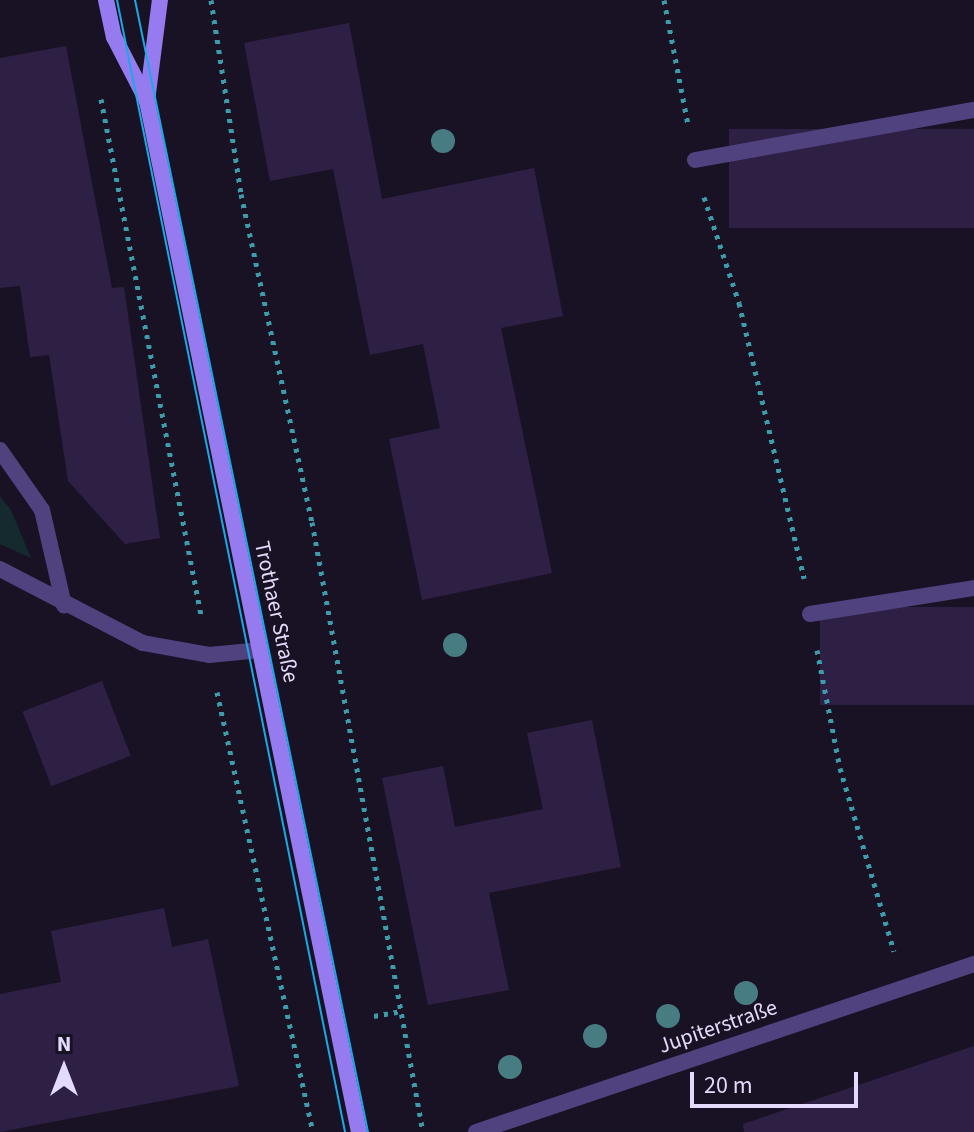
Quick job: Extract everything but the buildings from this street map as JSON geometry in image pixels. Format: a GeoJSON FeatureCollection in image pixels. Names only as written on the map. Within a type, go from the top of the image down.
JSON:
{"type":"FeatureCollection","features":[{"type":"Feature","properties":{"kind":"main road","name":"Trothaer Straße"},"geometry":{"type":"LineString","coordinates":[[106,0],[114,37],[147,101],[359,1132]]}},
{"type":"Feature","properties":{"kind":"main road","name":"Trothaer Straße"},"geometry":{"type":"LineString","coordinates":[[147,101],[160,0]]}},
{"type":"Feature","properties":{"kind":"street"},"geometry":{"type":"LineString","coordinates":[[695,160],[974,110]]}},
{"type":"Feature","properties":{"kind":"street"},"geometry":{"type":"LineString","coordinates":[[0,450],[42,510],[64,605]]}},
{"type":"Feature","properties":{"kind":"street"},"geometry":{"type":"LineString","coordinates":[[0,569],[64,605],[143,643],[209,655],[261,650]]}},
{"type":"Feature","properties":{"kind":"street"},"geometry":{"type":"LineString","coordinates":[[810,614],[974,588]]}},
{"type":"Feature","properties":{"kind":"street","name":"Jupiterstraße"},"geometry":{"type":"LineString","coordinates":[[476,1132],[974,964]]}},
{"type":"Feature","properties":{"kind":"path"},"geometry":{"type":"LineString","coordinates":[[211,0],[241,194],[312,522],[423,1132]]}},
{"type":"Feature","properties":{"kind":"path"},"geometry":{"type":"LineString","coordinates":[[664,0],[695,160],[739,303],[810,614],[840,768],[905,988]]}},
{"type":"Feature","properties":{"kind":"path"},"geometry":{"type":"LineString","coordinates":[[100,94],[209,655],[313,1132]]}},
{"type":"Feature","properties":{"kind":"green space"},"geometry":{"type":"Polygon","coordinates":[[[0,496],[11,510],[31,558],[0,544],[0,496]]]}},
{"type":"Feature","properties":{"kind":"tram line"},"geometry":{"type":"LineString","coordinates":[[117,0],[345,1132]]}},
{"type":"Feature","properties":{"kind":"tram line"},"geometry":{"type":"LineString","coordinates":[[135,0],[368,1132]]}}]}
